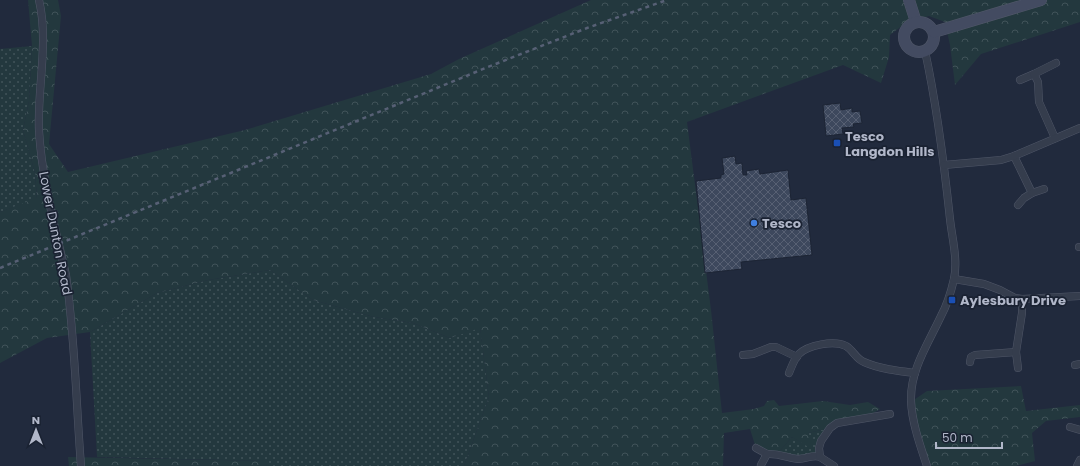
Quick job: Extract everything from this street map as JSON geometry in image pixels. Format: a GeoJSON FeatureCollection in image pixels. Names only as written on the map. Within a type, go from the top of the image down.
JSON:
{"type":"FeatureCollection","features":[{"type":"Feature","properties":{"kind":"main road"},"geometry":{"type":"LineString","coordinates":[[909,0],[916,22]]}},
{"type":"Feature","properties":{"kind":"main road"},"geometry":{"type":"LineString","coordinates":[[934,32],[1041,0]]}},
{"type":"Feature","properties":{"kind":"main road"},"geometry":{"type":"LineString","coordinates":[[916,22],[924,22],[930,26],[934,32],[934,41],[925,51],[919,52],[912,50],[906,43],[905,32],[909,26],[916,22]]}},
{"type":"Feature","properties":{"kind":"street","name":"Lower Dunton Road"},"geometry":{"type":"LineString","coordinates":[[39,0],[43,43],[39,113],[40,144],[43,168],[69,292],[81,466]]}},
{"type":"Feature","properties":{"kind":"street"},"geometry":{"type":"LineString","coordinates":[[925,51],[944,166],[955,253],[954,279],[947,302],[921,356],[915,373],[911,393],[912,414],[927,466]]}},
{"type":"Feature","properties":{"kind":"street"},"geometry":{"type":"LineString","coordinates":[[1020,80],[1056,63]]}},
{"type":"Feature","properties":{"kind":"street"},"geometry":{"type":"LineString","coordinates":[[1034,74],[1038,82],[1039,102],[1055,138]]}},
{"type":"Feature","properties":{"kind":"street"},"geometry":{"type":"LineString","coordinates":[[944,166],[985,162],[1014,156],[1080,128]]}},
{"type":"Feature","properties":{"kind":"street"},"geometry":{"type":"LineString","coordinates":[[1014,156],[1032,193]]}},
{"type":"Feature","properties":{"kind":"street"},"geometry":{"type":"LineString","coordinates":[[1018,205],[1024,198],[1044,188]]}},
{"type":"Feature","properties":{"kind":"street"},"geometry":{"type":"LineString","coordinates":[[954,279],[984,284],[1015,298],[1022,299],[1080,296]]}},
{"type":"Feature","properties":{"kind":"street"},"geometry":{"type":"LineString","coordinates":[[1018,368],[1016,352],[1022,313],[1022,299]]}},
{"type":"Feature","properties":{"kind":"street"},"geometry":{"type":"LineString","coordinates":[[789,373],[797,357],[806,349],[827,343],[841,344],[848,347],[862,362],[885,368],[915,373]]}},
{"type":"Feature","properties":{"kind":"street"},"geometry":{"type":"LineString","coordinates":[[743,355],[776,347],[797,357]]}},
{"type":"Feature","properties":{"kind":"street"},"geometry":{"type":"LineString","coordinates":[[970,362],[971,357],[975,355],[1016,352]]}},
{"type":"Feature","properties":{"kind":"street"},"geometry":{"type":"LineString","coordinates":[[820,457],[819,448],[821,441],[830,428],[837,423],[890,414]]}},
{"type":"Feature","properties":{"kind":"street"},"geometry":{"type":"LineString","coordinates":[[1070,427],[1080,430]]}},
{"type":"Feature","properties":{"kind":"street"},"geometry":{"type":"LineString","coordinates":[[756,448],[767,454],[778,453],[798,459],[817,455],[834,466]]}},
{"type":"Feature","properties":{"kind":"street"},"geometry":{"type":"LineString","coordinates":[[761,465],[767,454]]}},
{"type":"Feature","properties":{"kind":"street"},"geometry":{"type":"LineString","coordinates":[[1077,466],[1080,460]]}},
{"type":"Feature","properties":{"kind":"green space"},"geometry":{"type":"Polygon","coordinates":[[[28,0],[58,0],[61,16],[49,144],[68,172],[245,130],[431,74],[459,59],[591,0],[1080,0],[1080,22],[981,54],[955,85],[950,45],[945,22],[929,16],[907,22],[890,35],[889,57],[881,83],[843,65],[687,122],[711,310],[722,413],[754,409],[764,406],[767,401],[774,400],[779,406],[823,401],[850,405],[868,402],[880,409],[865,418],[808,433],[812,441],[810,448],[792,437],[778,453],[756,448],[750,429],[724,433],[723,466],[464,466],[489,397],[480,328],[450,338],[413,323],[374,317],[313,300],[270,270],[208,280],[157,293],[90,332],[47,338],[0,363],[0,212],[37,198],[35,173],[23,130],[29,101],[32,46],[28,0]]]}},
{"type":"Feature","properties":{"kind":"green space"},"geometry":{"type":"Polygon","coordinates":[[[32,46],[29,101],[23,130],[35,173],[37,199],[0,212],[0,49],[32,46]]]}},
{"type":"Feature","properties":{"kind":"green space"},"geometry":{"type":"Polygon","coordinates":[[[270,270],[313,300],[374,317],[413,323],[450,338],[480,327],[489,397],[464,466],[267,466],[265,461],[97,457],[90,332],[157,293],[208,280],[270,270]]]}},
{"type":"Feature","properties":{"kind":"green space"},"geometry":{"type":"Polygon","coordinates":[[[1021,386],[1026,411],[1080,405],[1080,417],[1046,421],[1032,433],[1035,461],[1016,466],[927,466],[911,402],[927,391],[1021,386]]]}},
{"type":"Feature","properties":{"kind":"green space"},"geometry":{"type":"Polygon","coordinates":[[[830,428],[821,441],[820,457],[778,453],[792,437],[810,447],[808,433],[830,428]]]}},
{"type":"Feature","properties":{"kind":"green space"},"geometry":{"type":"Polygon","coordinates":[[[68,457],[266,461],[267,466],[69,466],[68,457]]]}},
{"type":"Feature","properties":{"kind":"building"},"geometry":{"type":"Polygon","coordinates":[[[840,103],[841,110],[852,108],[852,112],[860,111],[862,123],[853,124],[854,127],[842,128],[843,134],[826,136],[823,105],[840,103]]]}},
{"type":"Feature","properties":{"kind":"building","name":"Tesco"},"geometry":{"type":"Polygon","coordinates":[[[735,156],[736,164],[742,163],[743,175],[747,175],[746,171],[759,169],[760,174],[788,170],[791,200],[806,198],[812,255],[741,262],[742,269],[705,273],[696,181],[721,178],[721,175],[724,174],[722,158],[735,156]]]}},
{"type":"Feature","properties":{"kind":"railway"},"geometry":{"type":"LineString","coordinates":[[0,268],[488,67],[587,28],[667,0]]}},
{"type":"Feature","properties":{"kind":"place","name":"Tesco Langdon Hills"},"geometry":{"type":"Point","coordinates":[837,143]}},
{"type":"Feature","properties":{"kind":"place","name":"Tesco"},"geometry":{"type":"Point","coordinates":[754,223]}},
{"type":"Feature","properties":{"kind":"place","name":"Aylesbury Drive"},"geometry":{"type":"Point","coordinates":[952,300]}}]}
